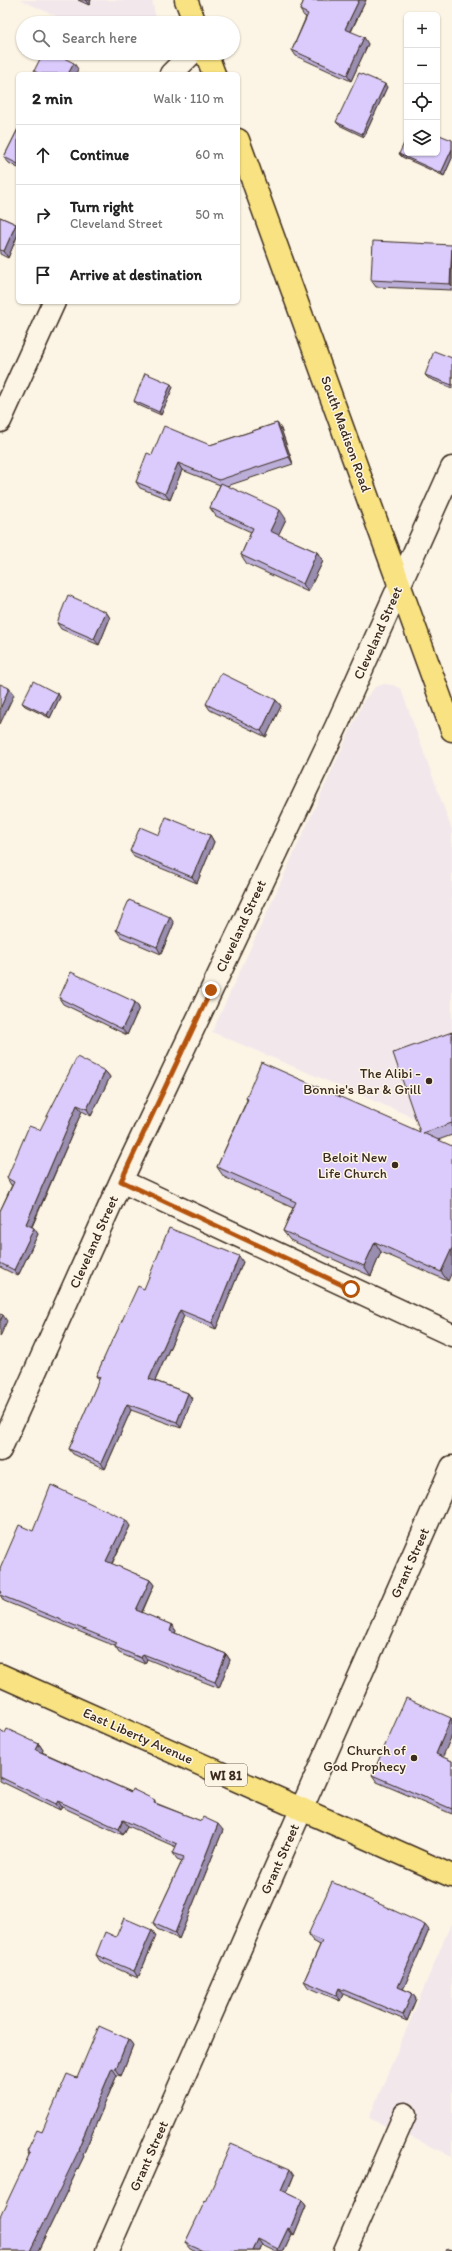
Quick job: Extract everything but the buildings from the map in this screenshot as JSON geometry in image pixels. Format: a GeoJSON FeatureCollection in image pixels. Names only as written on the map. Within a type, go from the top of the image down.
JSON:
{"type":"FeatureCollection","features":[{"type":"Feature","properties":{"kind":"main road"},"geometry":{"type":"LineString","coordinates":[[186,0],[192,16]]}},
{"type":"Feature","properties":{"kind":"main road"},"geometry":{"type":"LineString","coordinates":[[209,60],[213,72]]}},
{"type":"Feature","properties":{"kind":"main road","name":"South Madison Road"},"geometry":{"type":"LineString","coordinates":[[240,145],[400,583],[452,730]]}},
{"type":"Feature","properties":{"kind":"main road","name":"East Liberty Avenue"},"geometry":{"type":"LineString","coordinates":[[0,1674],[452,1876]]}},
{"type":"Feature","properties":{"kind":"street"},"geometry":{"type":"LineString","coordinates":[[173,72],[185,60]]}},
{"type":"Feature","properties":{"kind":"street"},"geometry":{"type":"LineString","coordinates":[[0,421],[53,304]]}},
{"type":"Feature","properties":{"kind":"street","name":"Cleveland Street"},"geometry":{"type":"LineString","coordinates":[[0,1450],[121,1181],[336,727],[452,468]]}},
{"type":"Feature","properties":{"kind":"street"},"geometry":{"type":"LineString","coordinates":[[121,1181],[452,1335]]}},
{"type":"Feature","properties":{"kind":"street","name":"Grant Street"},"geometry":{"type":"LineString","coordinates":[[107,2251],[452,1467]]}},
{"type":"Feature","properties":{"kind":"street"},"geometry":{"type":"LineString","coordinates":[[345,2251],[405,2114]]}},
{"type":"Feature","properties":{"kind":"shaded area"},"geometry":{"type":"Polygon","coordinates":[[[20,0],[152,0],[155,16],[56,16],[20,0]]]}},
{"type":"Feature","properties":{"kind":"shaded area"},"geometry":{"type":"Polygon","coordinates":[[[384,684],[393,685],[401,689],[452,830],[452,1134],[212,1032],[364,700],[375,687],[384,684]]]}},
{"type":"Feature","properties":{"kind":"shaded area"},"geometry":{"type":"Polygon","coordinates":[[[452,1921],[452,2156],[369,2118],[452,1921]]]}},
{"type":"Feature","properties":{"kind":"place","name":"The Alibi - Bonnie's Bar & Grill"},"geometry":{"type":"Point","coordinates":[429,1081]}},
{"type":"Feature","properties":{"kind":"place","name":"Beloit New Life Church"},"geometry":{"type":"Point","coordinates":[395,1165]}},
{"type":"Feature","properties":{"kind":"place","name":"Church of God Prophecy"},"geometry":{"type":"Point","coordinates":[414,1758]}},
{"type":"Feature","properties":{"kind":"route"},"geometry":{"type":"LineString","coordinates":[[211,990],[121,1181],[351,1289]]}}]}
